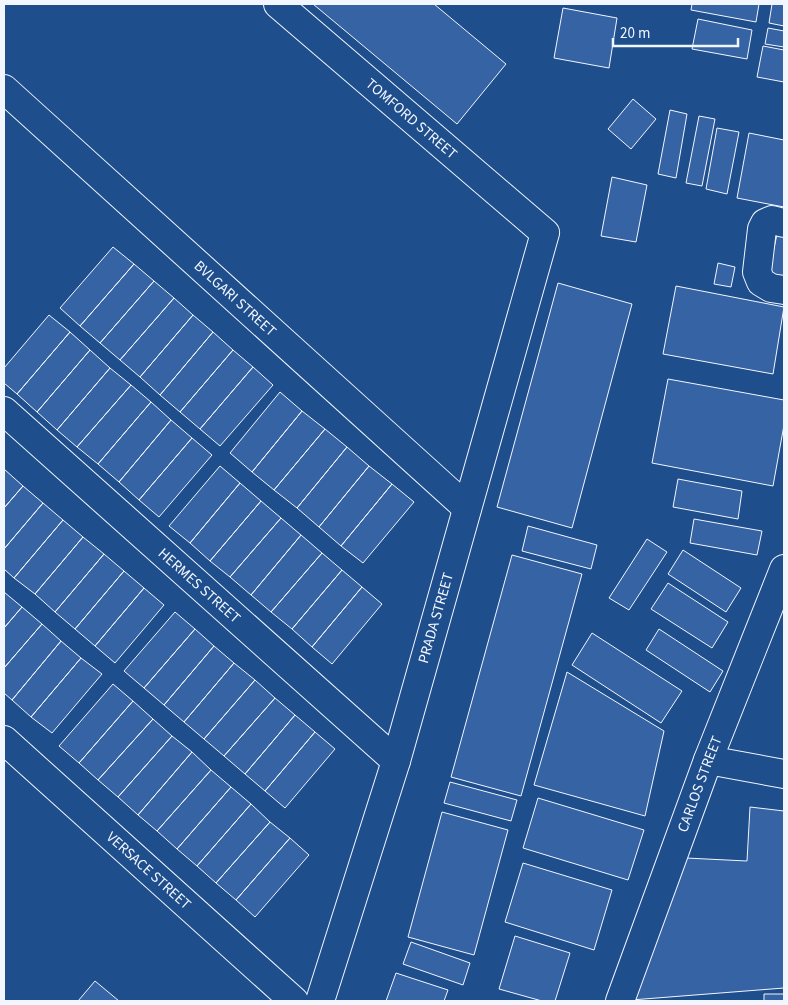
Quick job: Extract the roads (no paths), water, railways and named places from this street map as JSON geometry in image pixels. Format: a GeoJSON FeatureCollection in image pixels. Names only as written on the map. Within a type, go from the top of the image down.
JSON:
{"type":"FeatureCollection","features":[{"type":"Feature","properties":{"kind":"street","name":"TOMFORD STREET"},"geometry":{"type":"LineString","coordinates":[[278,4],[545,233]]}},
{"type":"Feature","properties":{"kind":"street","name":"BVLGARI STREET"},"geometry":{"type":"LineString","coordinates":[[4,89],[467,508]]}},
{"type":"Feature","properties":{"kind":"street"},"geometry":{"type":"LineString","coordinates":[[784,223],[772,220],[765,223],[762,229],[757,272],[761,282],[771,288],[784,290]]}},
{"type":"Feature","properties":{"kind":"street","name":"PRADA STREET"},"geometry":{"type":"LineString","coordinates":[[320,1001],[396,760],[545,233]]}},
{"type":"Feature","properties":{"kind":"street","name":"HERMES STREET"},"geometry":{"type":"LineString","coordinates":[[4,410],[396,760]]}},
{"type":"Feature","properties":{"kind":"street","name":"CARLOS STREET"},"geometry":{"type":"LineString","coordinates":[[620,1001],[708,760],[784,568]]}},
{"type":"Feature","properties":{"kind":"street","name":"VERSACE STREET"},"geometry":{"type":"LineString","coordinates":[[4,740],[294,1001]]}},
{"type":"Feature","properties":{"kind":"street"},"geometry":{"type":"LineString","coordinates":[[708,760],[784,774]]}}]}
